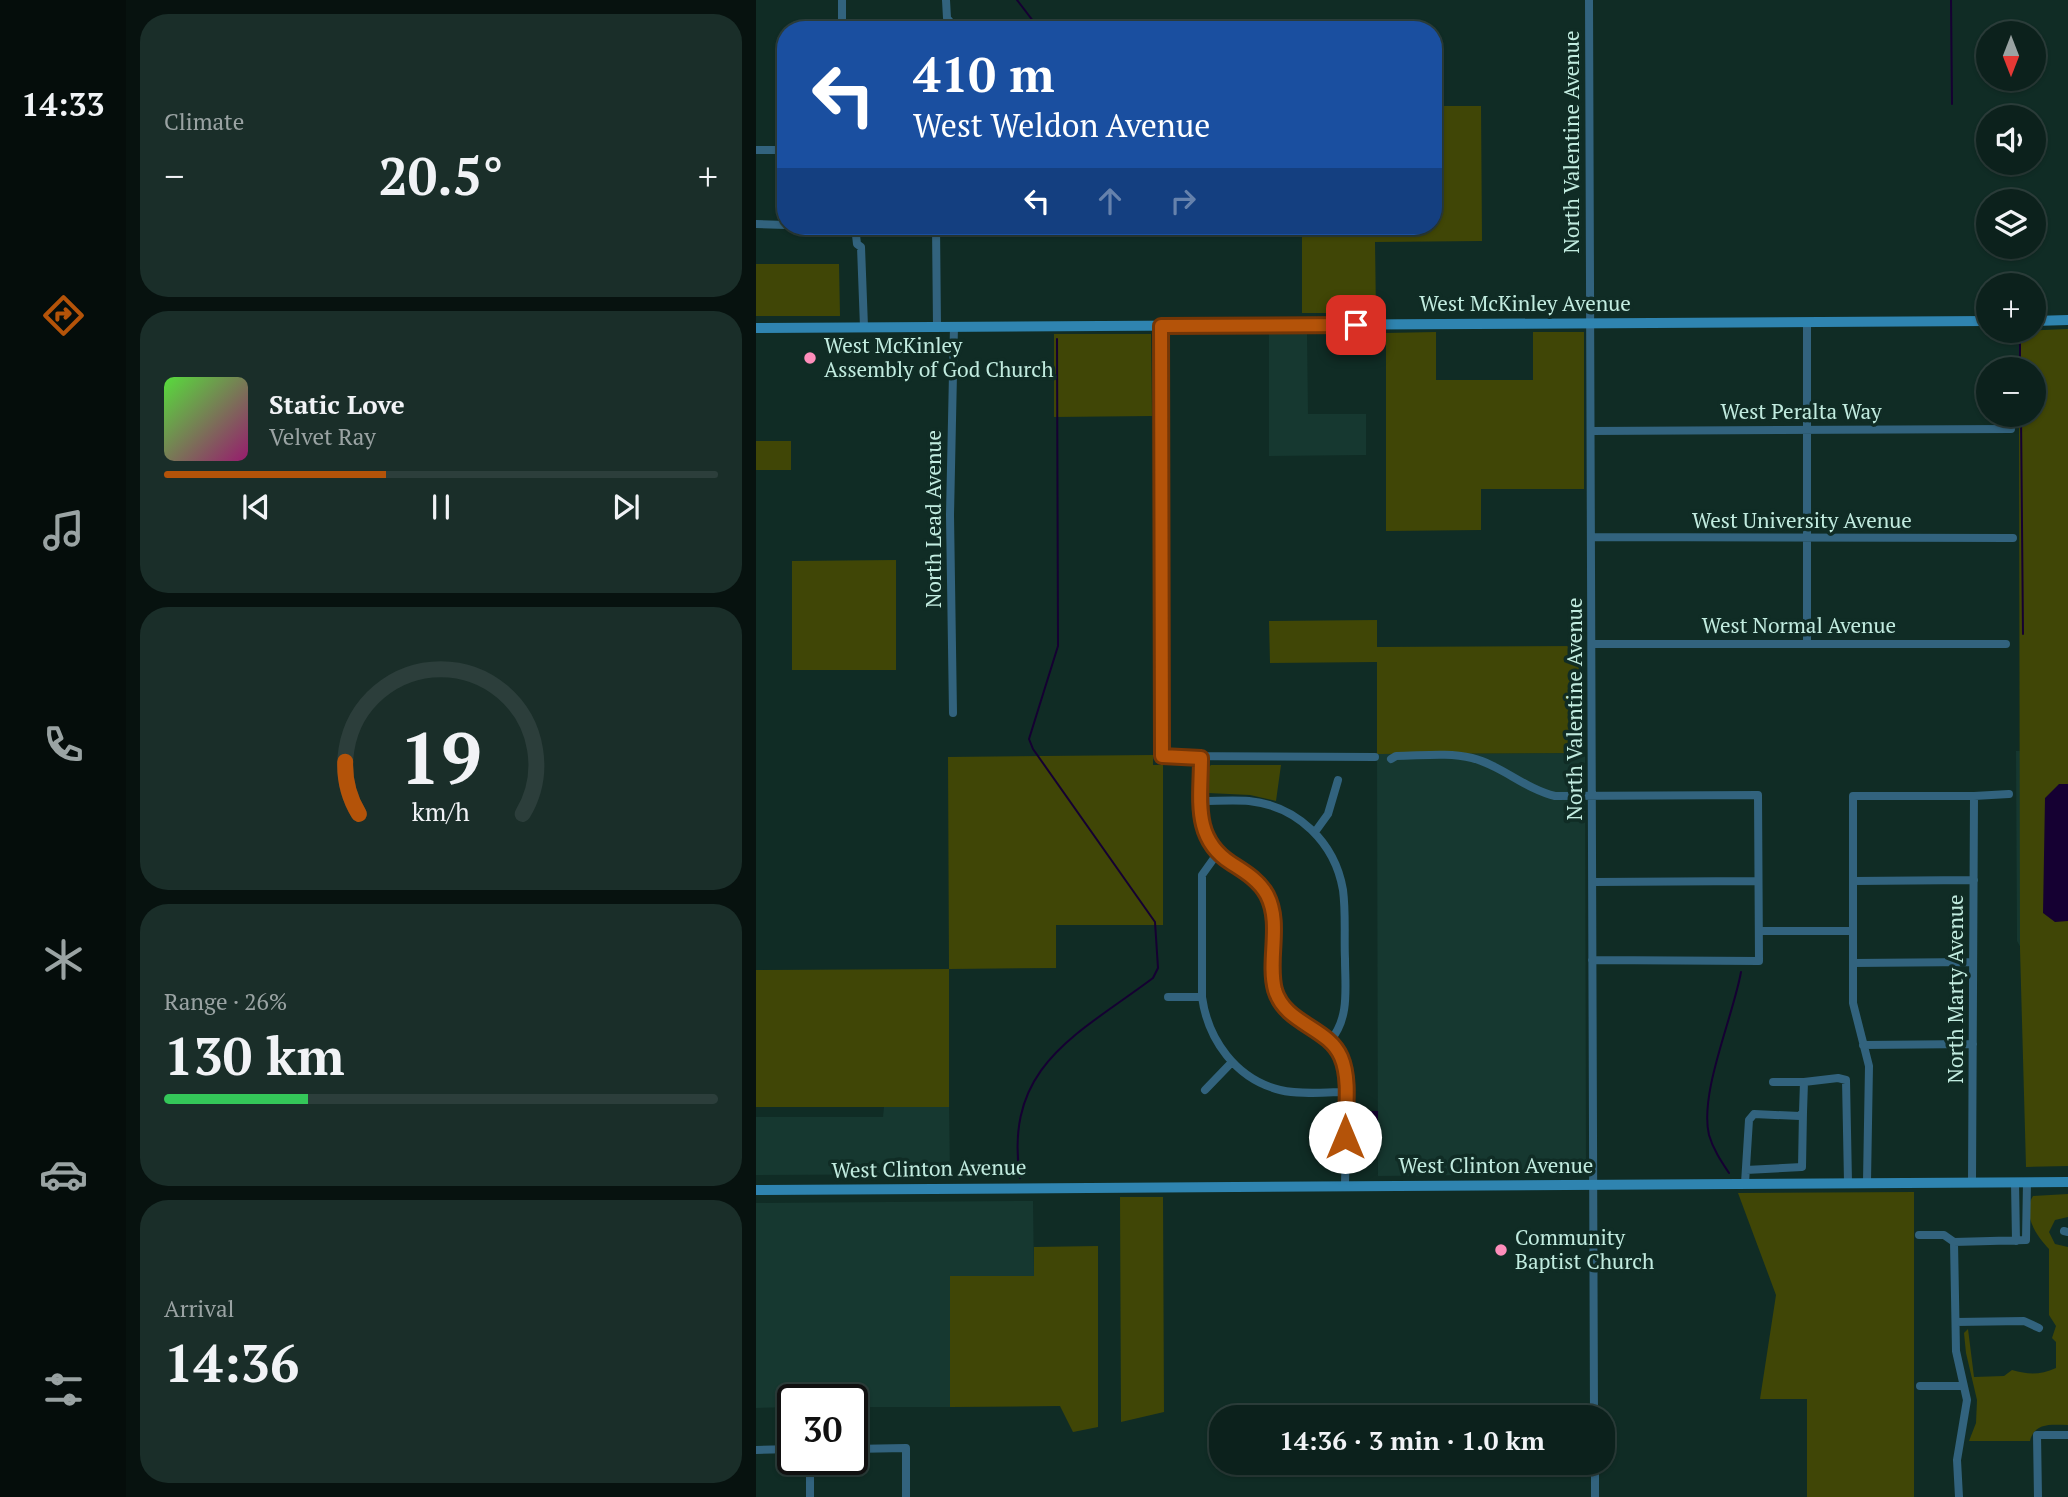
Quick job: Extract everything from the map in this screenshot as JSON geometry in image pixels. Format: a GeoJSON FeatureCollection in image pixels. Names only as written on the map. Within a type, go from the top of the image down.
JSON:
{"type":"FeatureCollection","features":[{"type":"Feature","properties":{"kind":"main road"},"geometry":{"type":"LineString","coordinates":[[2046,321],[2068,320]]}},
{"type":"Feature","properties":{"kind":"main road","name":"West McKinley Avenue"},"geometry":{"type":"LineString","coordinates":[[756,328],[1976,321]]}},
{"type":"Feature","properties":{"kind":"main road","name":"West Clinton Avenue"},"geometry":{"type":"LineString","coordinates":[[756,1190],[1867,1181],[2068,1182]]}},
{"type":"Feature","properties":{"kind":"street"},"geometry":{"type":"LineString","coordinates":[[842,0],[842,21]]}},
{"type":"Feature","properties":{"kind":"street"},"geometry":{"type":"LineString","coordinates":[[946,0],[950,21]]}},
{"type":"Feature","properties":{"kind":"street","name":"North Valentine Avenue"},"geometry":{"type":"LineString","coordinates":[[1589,0],[1594,1405]]}},
{"type":"Feature","properties":{"kind":"street"},"geometry":{"type":"LineString","coordinates":[[756,150],[777,150]]}},
{"type":"Feature","properties":{"kind":"street"},"geometry":{"type":"LineString","coordinates":[[756,224],[777,225]]}},
{"type":"Feature","properties":{"kind":"street"},"geometry":{"type":"LineString","coordinates":[[857,235],[862,259],[864,327]]}},
{"type":"Feature","properties":{"kind":"street"},"geometry":{"type":"LineString","coordinates":[[936,235],[937,326]]}},
{"type":"Feature","properties":{"kind":"street"},"geometry":{"type":"LineString","coordinates":[[1807,322],[1807,644]]}},
{"type":"Feature","properties":{"kind":"street","name":"North Lead Avenue"},"geometry":{"type":"LineString","coordinates":[[953,713],[950,515],[954,326]]}},
{"type":"Feature","properties":{"kind":"street"},"geometry":{"type":"LineString","coordinates":[[1161,326],[1163,757],[1375,757]]}},
{"type":"Feature","properties":{"kind":"street","name":"West Peralta Way"},"geometry":{"type":"LineString","coordinates":[[1591,431],[2011,429]]}},
{"type":"Feature","properties":{"kind":"street","name":"West University Avenue"},"geometry":{"type":"LineString","coordinates":[[1591,537],[2013,538]]}},
{"type":"Feature","properties":{"kind":"street","name":"West Normal Avenue"},"geometry":{"type":"LineString","coordinates":[[1592,644],[2006,644]]}},
{"type":"Feature","properties":{"kind":"street"},"geometry":{"type":"LineString","coordinates":[[1391,759],[1396,756],[1450,755],[1473,758],[1537,792],[1555,796],[1758,795],[1759,961],[1592,960]]}},
{"type":"Feature","properties":{"kind":"street"},"geometry":{"type":"LineString","coordinates":[[1201,758],[1203,831],[1217,853],[1256,881],[1267,896],[1273,922],[1273,979],[1281,1003],[1292,1015],[1331,1041],[1344,1067],[1345,1186]]}},
{"type":"Feature","properties":{"kind":"street"},"geometry":{"type":"LineString","coordinates":[[1315,832],[1328,814],[1338,780]]}},
{"type":"Feature","properties":{"kind":"street"},"geometry":{"type":"LineString","coordinates":[[1867,1181],[1869,1066],[1853,1003],[1853,796],[2008,794]]}},
{"type":"Feature","properties":{"kind":"street","name":"North Marty Avenue"},"geometry":{"type":"LineString","coordinates":[[1972,1181],[1974,796]]}},
{"type":"Feature","properties":{"kind":"street"},"geometry":{"type":"LineString","coordinates":[[1201,801],[1263,803],[1293,816],[1315,832],[1337,867],[1344,904],[1345,1009],[1340,1028],[1331,1041]]}},
{"type":"Feature","properties":{"kind":"street"},"geometry":{"type":"LineString","coordinates":[[1217,853],[1202,875],[1202,997],[1212,1034],[1232,1062],[1257,1081],[1279,1090],[1345,1092]]}},
{"type":"Feature","properties":{"kind":"street"},"geometry":{"type":"LineString","coordinates":[[1853,881],[1974,880]]}},
{"type":"Feature","properties":{"kind":"street"},"geometry":{"type":"LineString","coordinates":[[1593,882],[1758,881]]}},
{"type":"Feature","properties":{"kind":"street"},"geometry":{"type":"LineString","coordinates":[[1759,931],[1853,931]]}},
{"type":"Feature","properties":{"kind":"street"},"geometry":{"type":"LineString","coordinates":[[1853,963],[1973,962]]}},
{"type":"Feature","properties":{"kind":"street"},"geometry":{"type":"LineString","coordinates":[[1168,997],[1202,997]]}},
{"type":"Feature","properties":{"kind":"street"},"geometry":{"type":"LineString","coordinates":[[1863,1045],[1973,1044]]}},
{"type":"Feature","properties":{"kind":"street"},"geometry":{"type":"LineString","coordinates":[[1205,1090],[1232,1062]]}},
{"type":"Feature","properties":{"kind":"street"},"geometry":{"type":"LineString","coordinates":[[1773,1082],[1846,1080],[1848,1182]]}},
{"type":"Feature","properties":{"kind":"street"},"geometry":{"type":"LineString","coordinates":[[1746,1170],[1802,1167],[1804,1082]]}},
{"type":"Feature","properties":{"kind":"street"},"geometry":{"type":"LineString","coordinates":[[1745,1183],[1749,1120],[1754,1114],[1800,1116],[1803,1112]]}},
{"type":"Feature","properties":{"kind":"street"},"geometry":{"type":"LineString","coordinates":[[1919,1235],[1944,1235],[1954,1242],[2026,1240],[2021,1182]]}},
{"type":"Feature","properties":{"kind":"street"},"geometry":{"type":"LineString","coordinates":[[2016,1241],[2021,1182]]}},
{"type":"Feature","properties":{"kind":"street"},"geometry":{"type":"LineString","coordinates":[[1954,1242],[1956,1351],[1966,1400],[1957,1460],[1959,1497]]}},
{"type":"Feature","properties":{"kind":"street"},"geometry":{"type":"LineString","coordinates":[[1956,1322],[2024,1321],[2039,1328]]}},
{"type":"Feature","properties":{"kind":"street"},"geometry":{"type":"LineString","coordinates":[[1920,1387],[1962,1387]]}},
{"type":"Feature","properties":{"kind":"street"},"geometry":{"type":"LineString","coordinates":[[2038,1497],[2037,1435],[2068,1435]]}},
{"type":"Feature","properties":{"kind":"street"},"geometry":{"type":"LineString","coordinates":[[868,1449],[906,1448],[906,1497]]}},
{"type":"Feature","properties":{"kind":"street"},"geometry":{"type":"LineString","coordinates":[[756,1450],[777,1449]]}},
{"type":"Feature","properties":{"kind":"street"},"geometry":{"type":"LineString","coordinates":[[810,1475],[810,1497]]}},
{"type":"Feature","properties":{"kind":"street"},"geometry":{"type":"LineString","coordinates":[[1594,1475],[1595,1497]]}},
{"type":"Feature","properties":{"kind":"shaded area"},"geometry":{"type":"Polygon","coordinates":[[[1269,333],[1307,333],[1308,414],[1366,414],[1366,455],[1269,456],[1269,333]]]}},
{"type":"Feature","properties":{"kind":"shaded area"},"geometry":{"type":"Polygon","coordinates":[[[2016,751],[2020,751],[2021,948],[2017,941],[2016,751]]]}},
{"type":"Feature","properties":{"kind":"shaded area"},"geometry":{"type":"Polygon","coordinates":[[[1585,753],[1586,1167],[1579,1174],[1378,1176],[1377,754],[1585,753]]]}},
{"type":"Feature","properties":{"kind":"shaded area"},"geometry":{"type":"Polygon","coordinates":[[[2059,784],[2068,784],[2068,921],[2055,922],[2043,913],[2045,798],[2059,784]]]}},
{"type":"Feature","properties":{"kind":"shaded area"},"geometry":{"type":"Polygon","coordinates":[[[884,1107],[949,1107],[950,1174],[756,1175],[756,1117],[883,1117],[884,1107]]]}},
{"type":"Feature","properties":{"kind":"shaded area"},"geometry":{"type":"Polygon","coordinates":[[[1349,1111],[1378,1111],[1378,1129],[1350,1129],[1349,1111]]]}},
{"type":"Feature","properties":{"kind":"shaded area"},"geometry":{"type":"Polygon","coordinates":[[[1033,1201],[1034,1276],[950,1276],[950,1407],[868,1407],[868,1384],[777,1384],[777,1407],[756,1408],[756,1203],[1033,1201]]]}},
{"type":"Feature","properties":{"kind":"green space"},"geometry":{"type":"Polygon","coordinates":[[[1442,106],[1481,106],[1482,241],[1375,242],[1376,313],[1302,313],[1302,235],[1442,235],[1442,106]]]}},
{"type":"Feature","properties":{"kind":"green space"},"geometry":{"type":"Polygon","coordinates":[[[756,264],[839,264],[840,316],[756,316],[756,264]]]}},
{"type":"Feature","properties":{"kind":"green space"},"geometry":{"type":"Polygon","coordinates":[[[2068,329],[2068,1166],[2026,1167],[2020,949],[2019,427],[2046,427],[2046,357],[2019,357],[2019,343],[2046,343],[2046,330],[2068,329]]]}},
{"type":"Feature","properties":{"kind":"green space"},"geometry":{"type":"Polygon","coordinates":[[[1436,332],[1436,380],[1533,380],[1533,332],[1584,332],[1584,489],[1481,489],[1481,530],[1386,531],[1386,333],[1436,332]]]}},
{"type":"Feature","properties":{"kind":"green space"},"geometry":{"type":"Polygon","coordinates":[[[1054,334],[1151,334],[1152,416],[1054,417],[1054,334]]]}},
{"type":"Feature","properties":{"kind":"green space"},"geometry":{"type":"Polygon","coordinates":[[[756,441],[791,441],[791,470],[756,470],[756,441]]]}},
{"type":"Feature","properties":{"kind":"green space"},"geometry":{"type":"Polygon","coordinates":[[[896,560],[896,670],[792,670],[792,561],[896,560]]]}},
{"type":"Feature","properties":{"kind":"green space"},"geometry":{"type":"Polygon","coordinates":[[[1377,620],[1377,647],[1581,646],[1581,753],[1377,754],[1377,662],[1270,663],[1269,621],[1377,620]]]}},
{"type":"Feature","properties":{"kind":"green space"},"geometry":{"type":"Polygon","coordinates":[[[1153,755],[1153,765],[1163,765],[1163,925],[1056,925],[1056,968],[949,969],[948,757],[1153,755]]]}},
{"type":"Feature","properties":{"kind":"green space"},"geometry":{"type":"Polygon","coordinates":[[[1211,765],[1281,765],[1276,801],[1250,795],[1208,793],[1206,770],[1211,765]]]}},
{"type":"Feature","properties":{"kind":"green space"},"geometry":{"type":"Polygon","coordinates":[[[949,969],[949,1107],[756,1107],[756,970],[949,969]]]}},
{"type":"Feature","properties":{"kind":"green space"},"geometry":{"type":"Polygon","coordinates":[[[1914,1192],[1914,1497],[1807,1497],[1807,1399],[1760,1399],[1776,1295],[1738,1193],[1914,1192]]]}},
{"type":"Feature","properties":{"kind":"green space"},"geometry":{"type":"Polygon","coordinates":[[[2068,1194],[2068,1217],[2055,1220],[2049,1232],[2055,1244],[2068,1247],[2068,1425],[2040,1428],[2030,1441],[1969,1441],[1976,1423],[1977,1400],[1966,1353],[1964,1333],[1968,1329],[1974,1377],[2004,1376],[2012,1370],[2040,1373],[2056,1368],[2056,1342],[2052,1338],[2056,1326],[2049,1315],[2049,1249],[2032,1224],[2029,1210],[2033,1196],[2068,1194]]]}},
{"type":"Feature","properties":{"kind":"green space"},"geometry":{"type":"Polygon","coordinates":[[[1120,1197],[1163,1197],[1164,1412],[1121,1422],[1120,1197]]]}},
{"type":"Feature","properties":{"kind":"green space"},"geometry":{"type":"Polygon","coordinates":[[[1098,1246],[1098,1427],[1073,1432],[1060,1406],[950,1407],[950,1276],[1034,1276],[1034,1247],[1098,1246]]]}},
{"type":"Feature","properties":{"kind":"waterway"},"geometry":{"type":"LineString","coordinates":[[1017,0],[1033,21]]}},
{"type":"Feature","properties":{"kind":"waterway"},"geometry":{"type":"LineString","coordinates":[[1951,0],[1952,104]]}},
{"type":"Feature","properties":{"kind":"waterway"},"geometry":{"type":"LineString","coordinates":[[1020,1178],[1018,1140],[1023,1108],[1035,1081],[1052,1057],[1073,1037],[1153,978],[1158,968],[1155,922],[1033,749],[1029,739],[1058,646],[1057,339]]}},
{"type":"Feature","properties":{"kind":"waterway"},"geometry":{"type":"LineString","coordinates":[[2020,343],[2020,357]]}},
{"type":"Feature","properties":{"kind":"waterway"},"geometry":{"type":"LineString","coordinates":[[2021,427],[2023,634]]}},
{"type":"Feature","properties":{"kind":"waterway"},"geometry":{"type":"LineString","coordinates":[[1729,1173],[1711,1140],[1707,1118],[1718,1055],[1741,972]]}},
{"type":"Feature","properties":{"kind":"place","name":"West McKinley Assembly of God Church"},"geometry":{"type":"Point","coordinates":[810,358]}},
{"type":"Feature","properties":{"kind":"place","name":"Community Baptist Church"},"geometry":{"type":"Point","coordinates":[1501,1250]}},
{"type":"Feature","properties":{"kind":"route"},"geometry":{"type":"LineString","coordinates":[[1345,1137],[1345,1076],[1341,1058],[1331,1041],[1292,1015],[1281,1003],[1273,979],[1273,922],[1267,896],[1256,881],[1212,848],[1203,831],[1201,758],[1162,756],[1161,326],[1356,325]]}}]}
